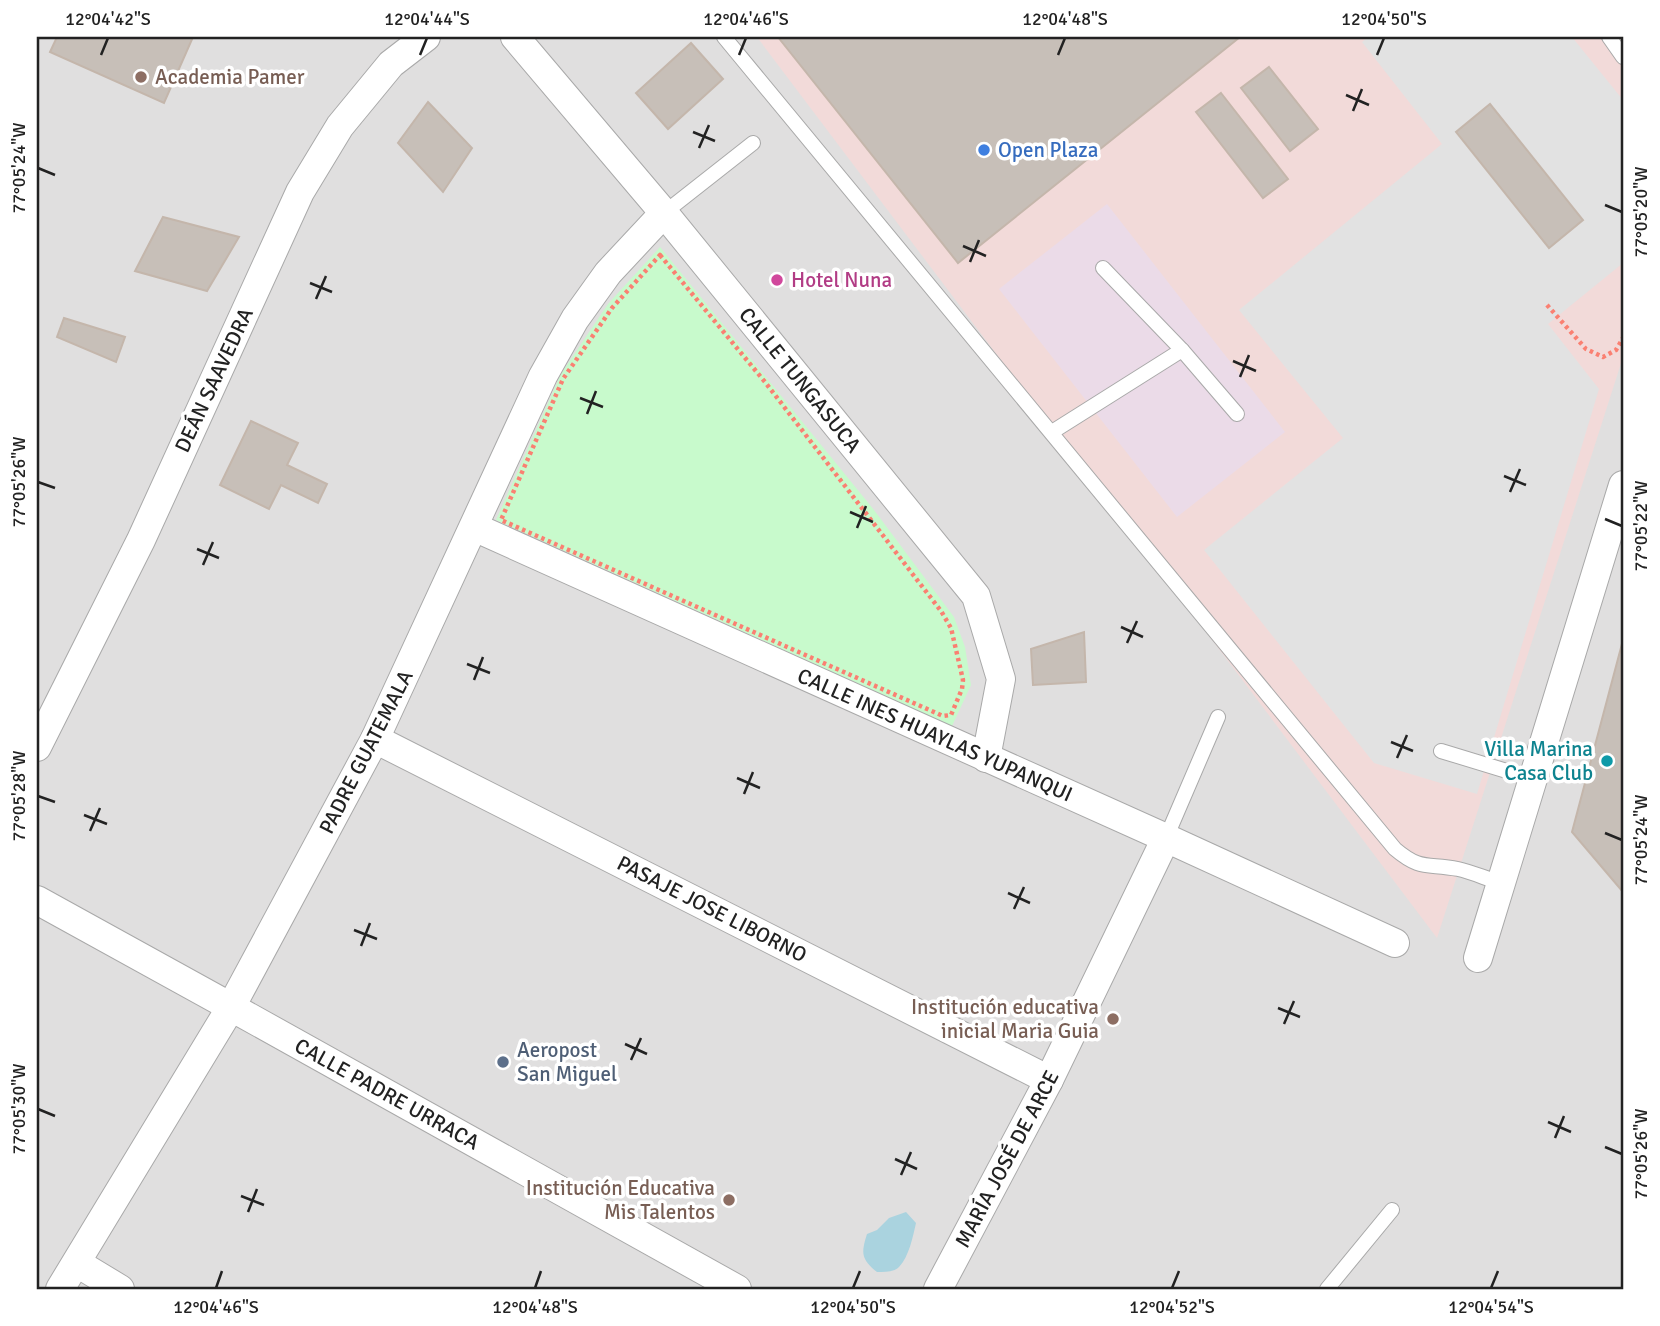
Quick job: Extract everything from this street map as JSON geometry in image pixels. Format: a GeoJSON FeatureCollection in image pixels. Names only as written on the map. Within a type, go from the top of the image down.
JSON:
{"type":"FeatureCollection","features":[{"type":"Feature","properties":{"kind":"street","name":"DEÁN SAAVEDRA"},"geometry":{"type":"LineString","coordinates":[[37,747],[141,540],[300,192],[340,126],[391,64],[426,37]]}},
{"type":"Feature","properties":{"kind":"street","name":"CALLE TUNGASUCA"},"geometry":{"type":"LineString","coordinates":[[515,37],[664,213],[976,596],[1001,679],[986,758]]}},
{"type":"Feature","properties":{"kind":"street","name":"PADRE GUATEMALA"},"geometry":{"type":"LineString","coordinates":[[60,1289],[231,1007],[375,739],[543,376],[575,319],[608,273],[664,213]]}},
{"type":"Feature","properties":{"kind":"street"},"geometry":{"type":"LineString","coordinates":[[1478,958],[1623,485]]}},
{"type":"Feature","properties":{"kind":"street","name":"CALLE INES HUAYLAS YUPANQUI"},"geometry":{"type":"LineString","coordinates":[[474,527],[1395,943]]}},
{"type":"Feature","properties":{"kind":"street","name":"PASAJE JOSE LIBORNO"},"geometry":{"type":"LineString","coordinates":[[375,739],[1049,1080]]}},
{"type":"Feature","properties":{"kind":"street","name":"MARÍA JOSÉ DE ARCE"},"geometry":{"type":"LineString","coordinates":[[938,1289],[1049,1080],[1166,838]]}},
{"type":"Feature","properties":{"kind":"street","name":"CALLE PADRE URRACA"},"geometry":{"type":"LineString","coordinates":[[37,900],[737,1289]]}},
{"type":"Feature","properties":{"kind":"street"},"geometry":{"type":"LineString","coordinates":[[77,1263],[120,1289]]}},
{"type":"Feature","properties":{"kind":"lane"},"geometry":{"type":"LineString","coordinates":[[724,37],[1395,849],[1422,866],[1459,869],[1501,883]]}},
{"type":"Feature","properties":{"kind":"lane"},"geometry":{"type":"LineString","coordinates":[[1609,37],[1623,57]]}},
{"type":"Feature","properties":{"kind":"lane"},"geometry":{"type":"LineString","coordinates":[[664,213],[753,143]]}},
{"type":"Feature","properties":{"kind":"lane"},"geometry":{"type":"LineString","coordinates":[[1103,268],[1182,350],[1237,414]]}},
{"type":"Feature","properties":{"kind":"lane"},"geometry":{"type":"LineString","coordinates":[[1052,432],[1182,350]]}},
{"type":"Feature","properties":{"kind":"lane"},"geometry":{"type":"LineString","coordinates":[[1166,838],[1218,717]]}},
{"type":"Feature","properties":{"kind":"lane"},"geometry":{"type":"LineString","coordinates":[[1441,751],[1533,779]]}},
{"type":"Feature","properties":{"kind":"lane"},"geometry":{"type":"LineString","coordinates":[[1328,1289],[1392,1210]]}},
{"type":"Feature","properties":{"kind":"path"},"geometry":{"type":"LineString","coordinates":[[660,254],[765,382],[942,611],[957,647],[962,689],[951,715],[943,716],[501,520],[563,379],[612,308],[660,254]]}},
{"type":"Feature","properties":{"kind":"path"},"geometry":{"type":"LineString","coordinates":[[1547,305],[1586,349],[1603,357],[1616,350],[1623,338]]}},
{"type":"Feature","properties":{"kind":"shaded area"},"geometry":{"type":"Polygon","coordinates":[[[37,37],[1623,37],[1623,1289],[37,1289],[37,37]]]}},
{"type":"Feature","properties":{"kind":"shaded area"},"geometry":{"type":"Polygon","coordinates":[[[757,37],[1623,37],[1623,357],[1437,938],[757,37]]]}},
{"type":"Feature","properties":{"kind":"shaded area"},"geometry":{"type":"Polygon","coordinates":[[[1368,37],[1572,37],[1623,100],[1623,263],[1548,324],[1599,389],[1477,794],[1374,763],[1204,550],[1343,438],[1239,310],[1442,144],[1362,42],[1368,37]]]}},
{"type":"Feature","properties":{"kind":"shaded area"},"geometry":{"type":"Polygon","coordinates":[[[1107,204],[1285,432],[1177,517],[999,289],[1107,204]]]}},
{"type":"Feature","properties":{"kind":"green space"},"geometry":{"type":"Polygon","coordinates":[[[660,247],[874,510],[954,617],[965,647],[971,685],[952,726],[496,520],[561,374],[608,304],[660,247]]]}},
{"type":"Feature","properties":{"kind":"water"},"geometry":{"type":"Polygon","coordinates":[[[906,1212],[916,1223],[905,1258],[895,1270],[877,1272],[864,1255],[867,1234],[877,1230],[889,1218],[906,1212]]]}},
{"type":"Feature","properties":{"kind":"building","name":"Academia Pamer"},"geometry":{"type":"Polygon","coordinates":[[[57,37],[193,37],[164,103],[50,52],[57,37]]]}},
{"type":"Feature","properties":{"kind":"building","name":"Open Plaza"},"geometry":{"type":"Polygon","coordinates":[[[778,37],[1240,37],[958,263],[778,37]]]}},
{"type":"Feature","properties":{"kind":"building"},"geometry":{"type":"Polygon","coordinates":[[[691,43],[723,79],[668,129],[636,93],[691,43]]]}},
{"type":"Feature","properties":{"kind":"building"},"geometry":{"type":"Polygon","coordinates":[[[1269,67],[1318,129],[1290,151],[1241,88],[1269,67]]]}},
{"type":"Feature","properties":{"kind":"building"},"geometry":{"type":"Polygon","coordinates":[[[1221,93],[1288,179],[1263,198],[1196,112],[1221,93]]]}},
{"type":"Feature","properties":{"kind":"building"},"geometry":{"type":"Polygon","coordinates":[[[428,102],[472,148],[443,192],[398,143],[428,102]]]}},
{"type":"Feature","properties":{"kind":"building"},"geometry":{"type":"Polygon","coordinates":[[[1490,104],[1583,220],[1549,248],[1456,132],[1490,104]]]}},
{"type":"Feature","properties":{"kind":"building"},"geometry":{"type":"Polygon","coordinates":[[[163,217],[239,237],[207,291],[135,271],[163,217]]]}},
{"type":"Feature","properties":{"kind":"building"},"geometry":{"type":"Polygon","coordinates":[[[64,318],[125,337],[116,362],[57,337],[64,318]]]}},
{"type":"Feature","properties":{"kind":"building"},"geometry":{"type":"Polygon","coordinates":[[[251,421],[298,443],[287,465],[327,484],[318,503],[281,485],[269,509],[220,485],[251,421]]]}},
{"type":"Feature","properties":{"kind":"building"},"geometry":{"type":"Polygon","coordinates":[[[1084,632],[1086,682],[1033,685],[1031,649],[1084,632]]]}},
{"type":"Feature","properties":{"kind":"building","name":"Villa Marina Casa Club"},"geometry":{"type":"Polygon","coordinates":[[[1623,640],[1623,892],[1572,832],[1623,640]]]}},
{"type":"Feature","properties":{"kind":"place","name":"Academia Pamer"},"geometry":{"type":"Point","coordinates":[141,77]}},
{"type":"Feature","properties":{"kind":"place","name":"Open Plaza"},"geometry":{"type":"Point","coordinates":[984,150]}},
{"type":"Feature","properties":{"kind":"place","name":"Hotel Nuna"},"geometry":{"type":"Point","coordinates":[777,280]}},
{"type":"Feature","properties":{"kind":"place","name":"Villa Marina Casa Club"},"geometry":{"type":"Point","coordinates":[1607,761]}},
{"type":"Feature","properties":{"kind":"place","name":"Institución educativa inicial Maria Guia"},"geometry":{"type":"Point","coordinates":[1113,1019]}},
{"type":"Feature","properties":{"kind":"place","name":"Aeropost San Miguel"},"geometry":{"type":"Point","coordinates":[503,1062]}},
{"type":"Feature","properties":{"kind":"place","name":"Institución Educativa Mis Talentos"},"geometry":{"type":"Point","coordinates":[729,1200]}}]}
